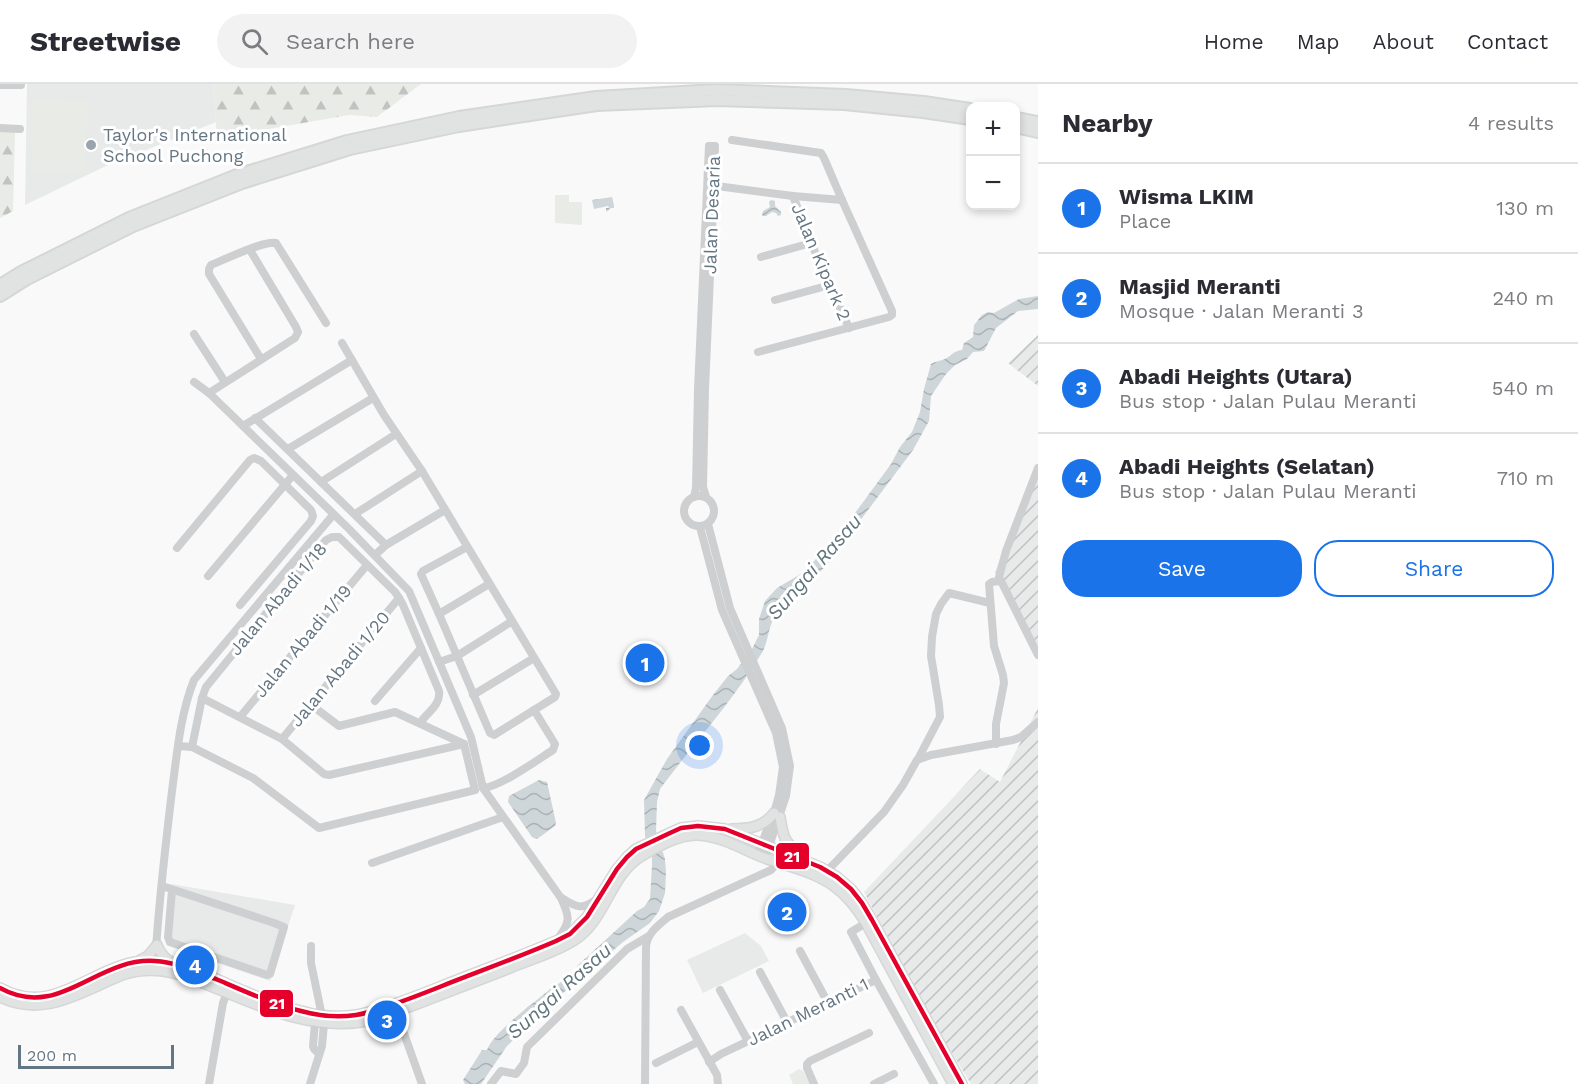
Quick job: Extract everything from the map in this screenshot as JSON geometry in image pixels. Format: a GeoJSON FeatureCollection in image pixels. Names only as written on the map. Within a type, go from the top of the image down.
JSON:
{"type":"FeatureCollection","features":[{"type":"Feature","properties":{"kind":"highway"},"geometry":{"type":"LineString","coordinates":[[0,285],[21,272],[129,218],[237,175],[347,141],[459,117],[596,97],[716,90],[846,95],[924,107],[966,118]]}},
{"type":"Feature","properties":{"kind":"highway"},"geometry":{"type":"LineString","coordinates":[[0,296],[27,279],[133,226],[242,183],[350,149],[459,126],[597,105],[718,99],[966,109]]}},
{"type":"Feature","properties":{"kind":"highway"},"geometry":{"type":"LineString","coordinates":[[1020,119],[1038,122]]}},
{"type":"Feature","properties":{"kind":"highway"},"geometry":{"type":"LineString","coordinates":[[1020,128],[1038,132]]}},
{"type":"Feature","properties":{"kind":"main road"},"geometry":{"type":"LineString","coordinates":[[0,988],[21,997],[50,997],[111,969],[148,956],[157,945],[166,959],[178,965],[320,1021],[358,1015],[396,1004],[570,934],[587,917],[622,863],[681,828],[754,827],[777,815],[787,843],[837,877],[862,903],[962,1084]]}},
{"type":"Feature","properties":{"kind":"main road"},"geometry":{"type":"LineString","coordinates":[[725,829],[824,869]]}},
{"type":"Feature","properties":{"kind":"main road"},"geometry":{"type":"LineString","coordinates":[[671,836],[698,835],[719,839],[761,857],[813,874],[844,894],[866,923],[953,1084]]}},
{"type":"Feature","properties":{"kind":"main road"},"geometry":{"type":"LineString","coordinates":[[0,997],[19,1004],[52,1003],[125,974],[155,965],[286,1015],[320,1021],[360,1022],[487,977],[574,941],[593,923],[638,853]]}},
{"type":"Feature","properties":{"kind":"main road"},"geometry":{"type":"LineString","coordinates":[[134,962],[178,965]]}},
{"type":"Feature","properties":{"kind":"street"},"geometry":{"type":"LineString","coordinates":[[0,85],[21,86]]}},
{"type":"Feature","properties":{"kind":"street"},"geometry":{"type":"LineString","coordinates":[[0,128],[20,129]]}},
{"type":"Feature","properties":{"kind":"street"},"geometry":{"type":"LineString","coordinates":[[732,140],[820,153],[892,311],[890,317],[758,352]]}},
{"type":"Feature","properties":{"kind":"street"},"geometry":{"type":"LineString","coordinates":[[711,185],[842,200]]}},
{"type":"Feature","properties":{"kind":"street","name":"Jalan Desaria"},"geometry":{"type":"LineString","coordinates":[[711,185],[703,487],[715,512],[704,526],[692,525],[684,516],[684,511],[687,503],[694,497],[696,488],[698,389],[711,185]]}},
{"type":"Feature","properties":{"kind":"street","name":"Jalan Kipark 2"},"geometry":{"type":"LineString","coordinates":[[793,196],[811,243],[849,327]]}},
{"type":"Feature","properties":{"kind":"street"},"geometry":{"type":"LineString","coordinates":[[261,359],[208,272],[211,265],[272,242],[276,243],[326,323]]}},
{"type":"Feature","properties":{"kind":"street"},"geometry":{"type":"LineString","coordinates":[[761,257],[811,243]]}},
{"type":"Feature","properties":{"kind":"street"},"geometry":{"type":"LineString","coordinates":[[209,393],[295,338],[298,332],[250,250]]}},
{"type":"Feature","properties":{"kind":"street"},"geometry":{"type":"LineString","coordinates":[[775,300],[830,285]]}},
{"type":"Feature","properties":{"kind":"street"},"geometry":{"type":"LineString","coordinates":[[194,334],[225,382]]}},
{"type":"Feature","properties":{"kind":"street"},"geometry":{"type":"LineString","coordinates":[[342,344],[373,398],[422,471],[556,694],[555,698],[494,735],[490,733],[421,574],[467,547]]}},
{"type":"Feature","properties":{"kind":"street"},"geometry":{"type":"LineString","coordinates":[[249,422],[352,360]]}},
{"type":"Feature","properties":{"kind":"street"},"geometry":{"type":"LineString","coordinates":[[194,382],[288,449],[386,545]]}},
{"type":"Feature","properties":{"kind":"street"},"geometry":{"type":"LineString","coordinates":[[288,449],[373,398]]}},
{"type":"Feature","properties":{"kind":"street"},"geometry":{"type":"LineString","coordinates":[[249,422],[293,475],[409,591],[471,737],[479,789]]}},
{"type":"Feature","properties":{"kind":"street"},"geometry":{"type":"LineString","coordinates":[[321,482],[396,434]]}},
{"type":"Feature","properties":{"kind":"street"},"geometry":{"type":"LineString","coordinates":[[177,548],[250,460],[254,458],[261,461],[311,510],[312,516],[311,521],[240,605]]}},
{"type":"Feature","properties":{"kind":"street"},"geometry":{"type":"LineString","coordinates":[[1038,468],[999,574],[1038,655]]}},
{"type":"Feature","properties":{"kind":"street"},"geometry":{"type":"LineString","coordinates":[[354,513],[422,471]]}},
{"type":"Feature","properties":{"kind":"street"},"geometry":{"type":"LineString","coordinates":[[208,576],[293,475]]}},
{"type":"Feature","properties":{"kind":"street"},"geometry":{"type":"LineString","coordinates":[[694,497],[706,497]]}},
{"type":"Feature","properties":{"kind":"street"},"geometry":{"type":"LineString","coordinates":[[375,555],[386,545],[445,510]]}},
{"type":"Feature","properties":{"kind":"street"},"geometry":{"type":"LineString","coordinates":[[155,965],[178,746],[190,688],[198,673],[333,515]]}},
{"type":"Feature","properties":{"kind":"street","name":"Jalan Desaria"},"geometry":{"type":"LineString","coordinates":[[704,526],[730,608],[782,728],[790,766],[786,796],[761,857]]}},
{"type":"Feature","properties":{"kind":"street","name":"Jalan Desaria"},"geometry":{"type":"LineString","coordinates":[[704,526],[722,610],[776,733],[783,767],[777,815]]}},
{"type":"Feature","properties":{"kind":"street","name":"Jalan Abadi 1/18"},"geometry":{"type":"LineString","coordinates":[[192,747],[206,687],[329,538],[335,536],[339,537],[367,565],[403,605],[439,691],[438,702],[423,719]]}},
{"type":"Feature","properties":{"kind":"street","name":"Jalan Abadi 1/19"},"geometry":{"type":"LineString","coordinates":[[240,717],[367,565]]}},
{"type":"Feature","properties":{"kind":"street"},"geometry":{"type":"LineString","coordinates":[[996,744],[999,702],[1004,683],[994,646],[988,584],[1000,580]]}},
{"type":"Feature","properties":{"kind":"street"},"geometry":{"type":"LineString","coordinates":[[439,614],[489,584]]}},
{"type":"Feature","properties":{"kind":"street"},"geometry":{"type":"LineString","coordinates":[[824,869],[885,812],[903,785],[940,717],[931,656],[936,614],[941,604],[949,593],[990,603]]}},
{"type":"Feature","properties":{"kind":"street","name":"Jalan Abadi 1/20"},"geometry":{"type":"LineString","coordinates":[[282,739],[399,598]]}},
{"type":"Feature","properties":{"kind":"street"},"geometry":{"type":"LineString","coordinates":[[439,662],[457,656],[511,622]]}},
{"type":"Feature","properties":{"kind":"street"},"geometry":{"type":"LineString","coordinates":[[375,701],[421,648]]}},
{"type":"Feature","properties":{"kind":"street"},"geometry":{"type":"LineString","coordinates":[[473,695],[534,658]]}},
{"type":"Feature","properties":{"kind":"street"},"geometry":{"type":"LineString","coordinates":[[202,698],[282,739],[324,774],[329,775],[464,744]]}},
{"type":"Feature","properties":{"kind":"street"},"geometry":{"type":"LineString","coordinates":[[310,704],[339,726],[395,712],[464,744],[479,789],[503,817],[561,898],[569,921],[556,941]]}},
{"type":"Feature","properties":{"kind":"street"},"geometry":{"type":"LineString","coordinates":[[178,746],[192,747],[253,778],[320,828],[494,786],[553,750],[555,744],[534,710]]}},
{"type":"Feature","properties":{"kind":"street"},"geometry":{"type":"LineString","coordinates":[[917,760],[930,754],[996,744],[1021,737],[1038,722]]}},
{"type":"Feature","properties":{"kind":"street"},"geometry":{"type":"LineString","coordinates":[[372,863],[503,817]]}},
{"type":"Feature","properties":{"kind":"street"},"geometry":{"type":"LineString","coordinates":[[645,1084],[646,947],[649,936],[655,927],[668,917],[774,867],[782,851]]}},
{"type":"Feature","properties":{"kind":"street"},"geometry":{"type":"LineString","coordinates":[[162,886],[284,927],[268,975],[170,942],[168,937],[172,890]]}},
{"type":"Feature","properties":{"kind":"street"},"geometry":{"type":"LineString","coordinates":[[561,898],[572,905],[581,907],[589,905],[601,895]]}},
{"type":"Feature","properties":{"kind":"street","name":"Jalan Meranti 1"},"geometry":{"type":"LineString","coordinates":[[709,1062],[721,1053],[876,980],[850,932],[866,923]]}},
{"type":"Feature","properties":{"kind":"street"},"geometry":{"type":"LineString","coordinates":[[491,1084],[501,1071],[516,1074],[524,1063],[527,1047],[627,949],[649,936]]}},
{"type":"Feature","properties":{"kind":"street"},"geometry":{"type":"LineString","coordinates":[[310,1084],[322,1046],[311,963],[311,946]]}},
{"type":"Feature","properties":{"kind":"street"},"geometry":{"type":"LineString","coordinates":[[800,951],[828,1003]]}},
{"type":"Feature","properties":{"kind":"street"},"geometry":{"type":"LineString","coordinates":[[760,972],[788,1022]]}},
{"type":"Feature","properties":{"kind":"street"},"geometry":{"type":"LineString","coordinates":[[876,980],[934,1084]]}},
{"type":"Feature","properties":{"kind":"street"},"geometry":{"type":"LineString","coordinates":[[720,990],[748,1041]]}},
{"type":"Feature","properties":{"kind":"street"},"geometry":{"type":"LineString","coordinates":[[209,1084],[223,1003],[227,993]]}},
{"type":"Feature","properties":{"kind":"street"},"geometry":{"type":"LineString","coordinates":[[681,1010],[717,1075],[718,1084]]}},
{"type":"Feature","properties":{"kind":"street"},"geometry":{"type":"LineString","coordinates":[[396,1011],[422,1084]]}},
{"type":"Feature","properties":{"kind":"street"},"geometry":{"type":"LineString","coordinates":[[814,1084],[807,1068],[810,1061],[869,1033]]}},
{"type":"Feature","properties":{"kind":"street"},"geometry":{"type":"LineString","coordinates":[[656,1063],[698,1042]]}},
{"type":"Feature","properties":{"kind":"street"},"geometry":{"type":"LineString","coordinates":[[874,1084],[894,1074]]}},
{"type":"Feature","properties":{"kind":"shaded area","name":"Taylor's International School Puchong"},"geometry":{"type":"Polygon","coordinates":[[[27,84],[213,84],[216,122],[106,166],[25,205],[27,84]]]}},
{"type":"Feature","properties":{"kind":"shaded area"},"geometry":{"type":"Polygon","coordinates":[[[1038,335],[1038,386],[1008,363],[1038,335]]]}},
{"type":"Feature","properties":{"kind":"shaded area"},"geometry":{"type":"Polygon","coordinates":[[[1038,463],[1038,646],[995,572],[1038,463]]]}},
{"type":"Feature","properties":{"kind":"shaded area"},"geometry":{"type":"Polygon","coordinates":[[[1038,708],[1038,1084],[971,1084],[932,1020],[864,892],[980,769],[1000,782],[1038,708]]]}},
{"type":"Feature","properties":{"kind":"shaded area"},"geometry":{"type":"Polygon","coordinates":[[[171,884],[295,905],[270,981],[166,945],[171,884]]]}},
{"type":"Feature","properties":{"kind":"shaded area"},"geometry":{"type":"Polygon","coordinates":[[[745,933],[761,946],[769,961],[703,993],[687,960],[745,933]]]}},
{"type":"Feature","properties":{"kind":"green space"},"geometry":{"type":"Polygon","coordinates":[[[213,84],[421,84],[377,117],[349,115],[217,138],[213,84]]]}},
{"type":"Feature","properties":{"kind":"green space"},"geometry":{"type":"Polygon","coordinates":[[[33,100],[88,102],[85,175],[31,173],[33,100]]]}},
{"type":"Feature","properties":{"kind":"green space"},"geometry":{"type":"Polygon","coordinates":[[[0,132],[15,132],[13,211],[0,218],[0,132]]]}},
{"type":"Feature","properties":{"kind":"green space"},"geometry":{"type":"Polygon","coordinates":[[[555,195],[569,195],[569,202],[582,202],[582,225],[555,223],[555,195]]]}},
{"type":"Feature","properties":{"kind":"green space"},"geometry":{"type":"Polygon","coordinates":[[[799,1069],[803,1071],[810,1084],[793,1084],[789,1075],[799,1069]]]}},
{"type":"Feature","properties":{"kind":"water"},"geometry":{"type":"Polygon","coordinates":[[[612,197],[614,208],[606,212],[608,206],[594,209],[592,200],[612,197]]]}},
{"type":"Feature","properties":{"kind":"water"},"geometry":{"type":"Polygon","coordinates":[[[771,200],[775,201],[775,206],[781,215],[778,216],[772,212],[762,216],[763,211],[770,207],[771,200]]]}},
{"type":"Feature","properties":{"kind":"water","name":"Sungai Rasau"},"geometry":{"type":"Polygon","coordinates":[[[1038,296],[1038,309],[1018,311],[996,328],[984,351],[973,352],[946,374],[931,396],[929,421],[913,450],[826,566],[773,620],[765,647],[752,669],[660,789],[656,831],[665,859],[666,873],[665,893],[659,911],[650,923],[623,942],[563,993],[507,1046],[481,1084],[465,1084],[463,1080],[482,1050],[487,1050],[491,1042],[507,1025],[560,983],[567,974],[576,970],[577,966],[644,907],[650,899],[652,858],[645,836],[644,800],[667,759],[713,695],[752,649],[759,635],[759,619],[765,601],[777,588],[810,566],[858,509],[891,464],[900,447],[912,432],[920,412],[931,364],[962,350],[964,343],[973,337],[974,325],[982,315],[988,312],[994,313],[1019,299],[1038,296]]]}},
{"type":"Feature","properties":{"kind":"water"},"geometry":{"type":"Polygon","coordinates":[[[539,780],[547,782],[556,823],[537,839],[532,837],[508,802],[509,796],[539,780]]]}},
{"type":"Feature","properties":{"kind":"transit line","name":"21"},"geometry":{"type":"LineString","coordinates":[[0,988],[21,996],[41,997],[59,993],[114,968],[134,962],[155,961],[186,968],[269,1001],[308,1013],[335,1016],[362,1014],[420,995],[570,934],[587,917],[617,869],[636,849],[681,828],[698,826],[725,829],[820,867],[851,889],[872,920],[962,1084]]}},
{"type":"Feature","properties":{"kind":"place","name":"Taylor's International School Puchong"},"geometry":{"type":"Point","coordinates":[91,145]}},
{"type":"Feature","properties":{"kind":"place","name":"Wisma LKIM"},"geometry":{"type":"Point","coordinates":[645,663]}},
{"type":"Feature","properties":{"kind":"place","name":"Masjid Meranti"},"geometry":{"type":"Point","coordinates":[787,912]}},
{"type":"Feature","properties":{"kind":"place","name":"Abadi Heights (Selatan)"},"geometry":{"type":"Point","coordinates":[195,965]}},
{"type":"Feature","properties":{"kind":"place","name":"Abadi Heights (Utara)"},"geometry":{"type":"Point","coordinates":[387,1020]}}]}
